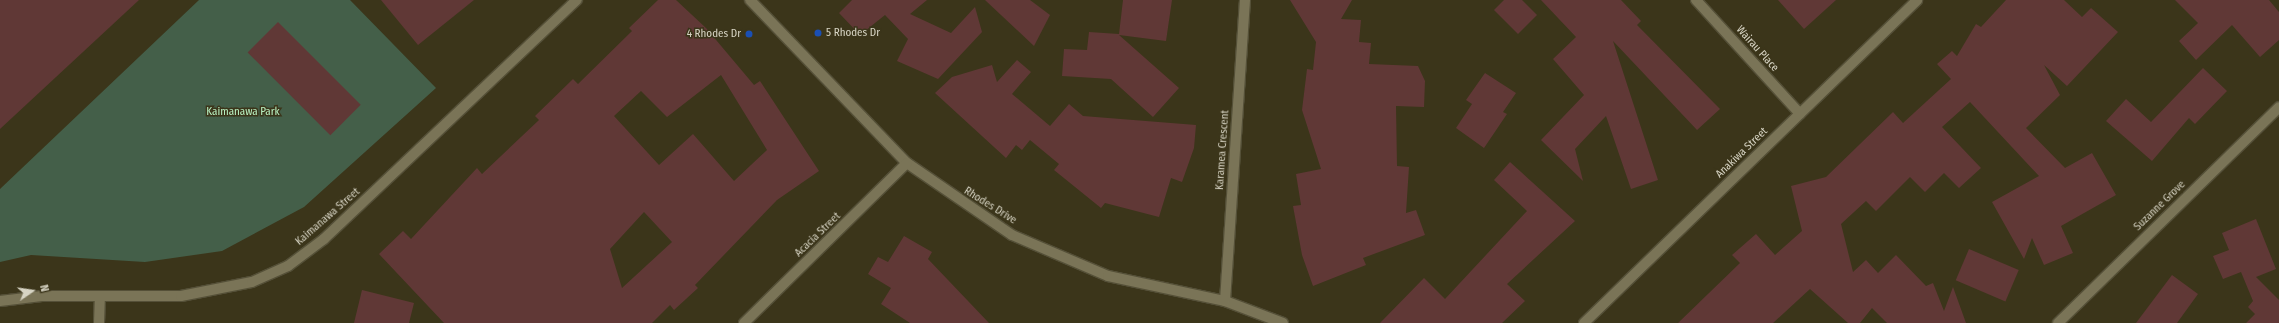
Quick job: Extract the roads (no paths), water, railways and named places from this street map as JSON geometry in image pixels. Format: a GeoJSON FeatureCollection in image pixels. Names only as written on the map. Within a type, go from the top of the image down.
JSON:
{"type":"FeatureCollection","features":[{"type":"Feature","properties":{"kind":"street","name":"Kaimanawa Street"},"geometry":{"type":"LineString","coordinates":[[0,301],[42,296],[181,296],[218,291],[252,282],[288,266],[324,239],[577,0]]}},
{"type":"Feature","properties":{"kind":"street","name":"Rhodes Drive"},"geometry":{"type":"LineString","coordinates":[[750,0],[907,164],[1012,235],[1064,259],[1108,276],[1225,301],[1283,323]]}},
{"type":"Feature","properties":{"kind":"street","name":"Karamea Crescent"},"geometry":{"type":"LineString","coordinates":[[1225,301],[1246,0]]}},
{"type":"Feature","properties":{"kind":"street","name":"Wairau Place"},"geometry":{"type":"LineString","coordinates":[[1696,0],[1800,114]]}},
{"type":"Feature","properties":{"kind":"street","name":"Anakiwa Street"},"geometry":{"type":"LineString","coordinates":[[1584,323],[1917,0]]}},
{"type":"Feature","properties":{"kind":"street","name":"Suzanne Grove"},"geometry":{"type":"LineString","coordinates":[[2058,323],[2279,107]]}},
{"type":"Feature","properties":{"kind":"street","name":"Acacia Street"},"geometry":{"type":"LineString","coordinates":[[744,323],[907,164]]}},
{"type":"Feature","properties":{"kind":"street"},"geometry":{"type":"LineString","coordinates":[[99,323],[100,297]]}},
{"type":"Feature","properties":{"kind":"place","name":"5 Rhodes Dr"},"geometry":{"type":"Point","coordinates":[818,33]}},
{"type":"Feature","properties":{"kind":"place","name":"4 Rhodes Dr"},"geometry":{"type":"Point","coordinates":[749,34]}},
{"type":"Feature","properties":{"kind":"park label","name":"Kaimanawa Park"},"geometry":{"type":"Point","coordinates":[243,112]}}]}
